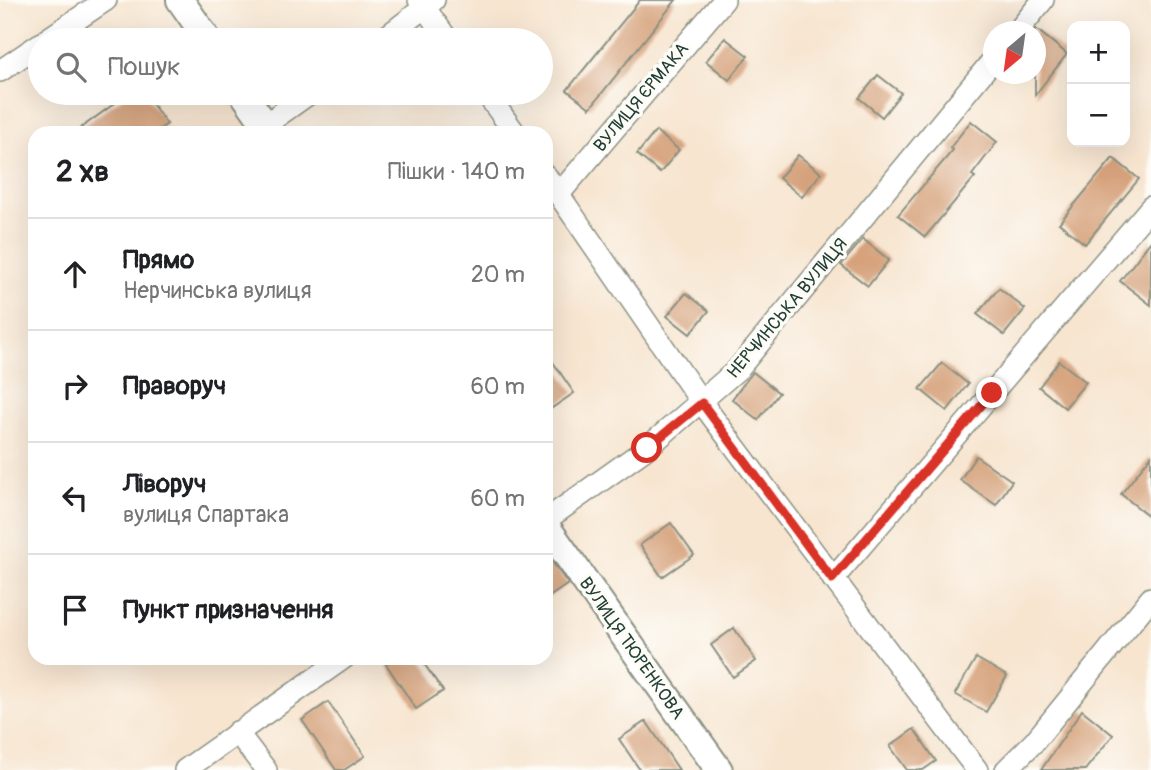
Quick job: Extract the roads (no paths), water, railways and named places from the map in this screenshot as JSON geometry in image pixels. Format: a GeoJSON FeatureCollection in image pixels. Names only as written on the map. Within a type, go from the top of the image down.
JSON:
{"type":"FeatureCollection","features":[{"type":"Feature","properties":{"kind":"street"},"geometry":{"type":"LineString","coordinates":[[64,28],[106,0]]}},
{"type":"Feature","properties":{"kind":"street"},"geometry":{"type":"LineString","coordinates":[[180,0],[200,28]]}},
{"type":"Feature","properties":{"kind":"street","name":"ВУЛИЦЯ ЄРМАКА"},"geometry":{"type":"LineString","coordinates":[[559,194],[723,0]]}},
{"type":"Feature","properties":{"kind":"street"},"geometry":{"type":"LineString","coordinates":[[1026,21],[1043,0]]}},
{"type":"Feature","properties":{"kind":"street"},"geometry":{"type":"LineString","coordinates":[[396,28],[426,3],[441,28]]}},
{"type":"Feature","properties":{"kind":"street"},"geometry":{"type":"LineString","coordinates":[[0,71],[28,52]]}},
{"type":"Feature","properties":{"kind":"street","name":"НЕРЧИНСЬКА ВУЛИЦЯ"},"geometry":{"type":"LineString","coordinates":[[553,518],[647,448],[738,369],[983,72]]}},
{"type":"Feature","properties":{"kind":"street"},"geometry":{"type":"LineString","coordinates":[[251,105],[266,126]]}},
{"type":"Feature","properties":{"kind":"street"},"geometry":{"type":"LineString","coordinates":[[272,126],[296,105]]}},
{"type":"Feature","properties":{"kind":"street"},"geometry":{"type":"LineString","coordinates":[[495,105],[510,126]]}},
{"type":"Feature","properties":{"kind":"street"},"geometry":{"type":"LineString","coordinates":[[553,186],[702,403],[977,770]]}},
{"type":"Feature","properties":{"kind":"street"},"geometry":{"type":"LineString","coordinates":[[832,579],[1151,207]]}},
{"type":"Feature","properties":{"kind":"street","name":"ВУЛИЦЯ ТЮРЕНКОВА"},"geometry":{"type":"LineString","coordinates":[[553,533],[719,770]]}},
{"type":"Feature","properties":{"kind":"street"},"geometry":{"type":"LineString","coordinates":[[1006,770],[1042,733],[1151,598]]}},
{"type":"Feature","properties":{"kind":"street"},"geometry":{"type":"LineString","coordinates":[[185,770],[334,665]]}},
{"type":"Feature","properties":{"kind":"street"},"geometry":{"type":"LineString","coordinates":[[237,732],[266,770]]}}]}
